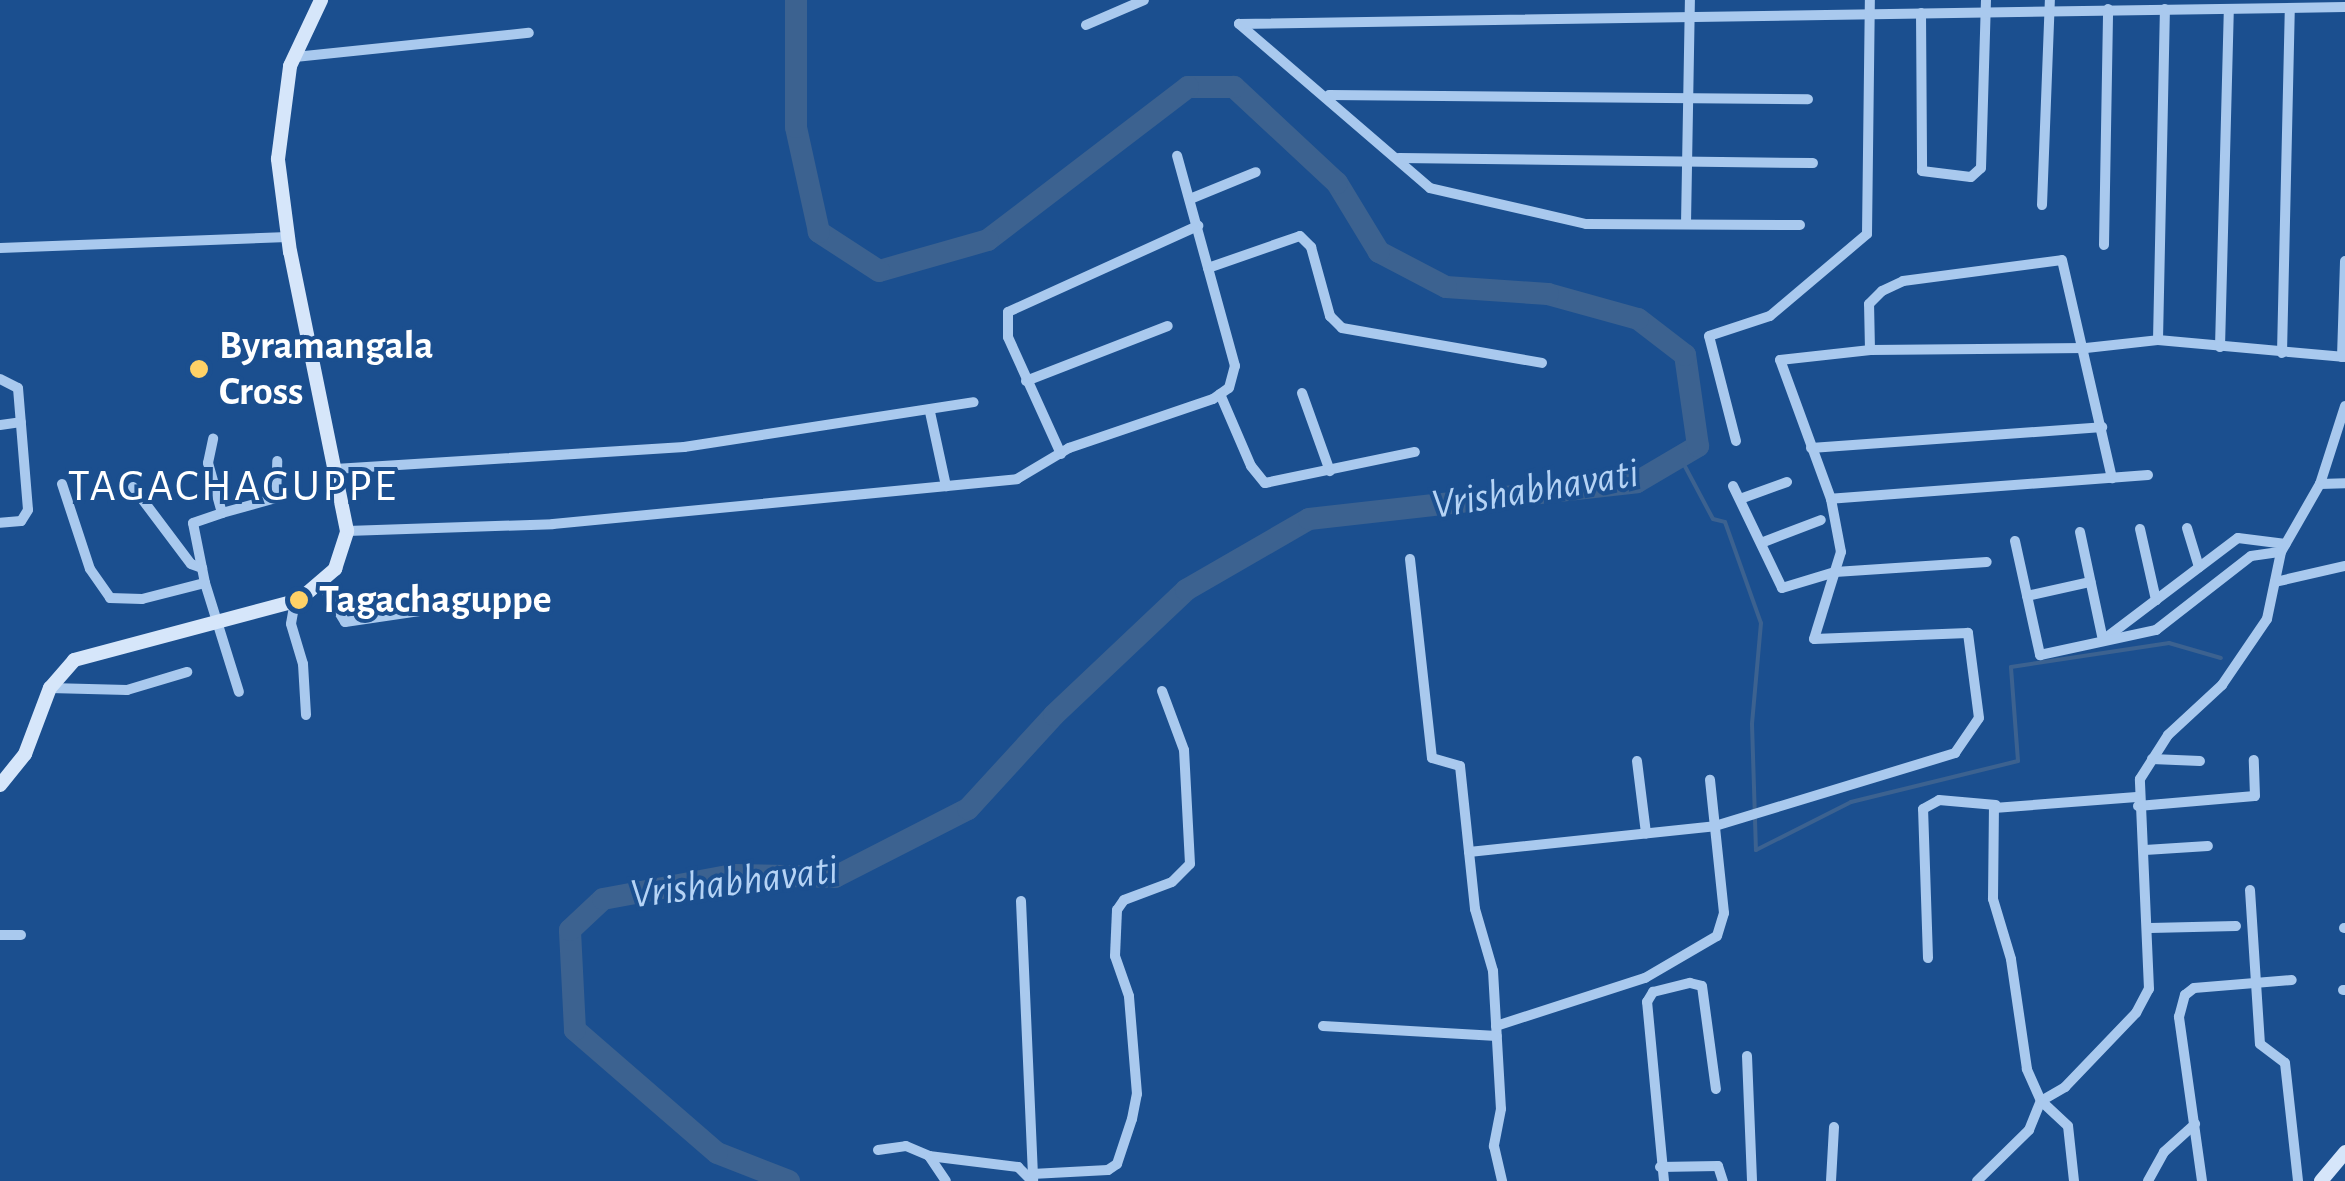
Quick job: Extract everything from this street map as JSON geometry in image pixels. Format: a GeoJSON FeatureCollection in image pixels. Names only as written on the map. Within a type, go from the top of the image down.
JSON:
{"type":"FeatureCollection","features":[{"type":"Feature","properties":{"kind":"main road"},"geometry":{"type":"LineString","coordinates":[[0,785],[25,754],[50,688],[74,660],[296,600],[335,569],[347,531],[288,236],[278,160],[294,58],[322,0]]}},
{"type":"Feature","properties":{"kind":"main road"},"geometry":{"type":"LineString","coordinates":[[2328,1177],[2345,1152]]}},
{"type":"Feature","properties":{"kind":"street"},"geometry":{"type":"LineString","coordinates":[[1086,25],[1144,0]]}},
{"type":"Feature","properties":{"kind":"street"},"geometry":{"type":"LineString","coordinates":[[1569,0],[1569,15]]}},
{"type":"Feature","properties":{"kind":"street"},"geometry":{"type":"LineString","coordinates":[[1629,0],[1630,14]]}},
{"type":"Feature","properties":{"kind":"street"},"geometry":{"type":"LineString","coordinates":[[1686,224],[1690,0]]}},
{"type":"Feature","properties":{"kind":"street"},"geometry":{"type":"LineString","coordinates":[[1736,441],[1708,336],[1770,316],[1867,234],[1870,0]]}},
{"type":"Feature","properties":{"kind":"street"},"geometry":{"type":"LineString","coordinates":[[2042,204],[2050,4]]}},
{"type":"Feature","properties":{"kind":"street"},"geometry":{"type":"LineString","coordinates":[[1800,225],[1586,224],[1504,209],[1430,188],[1328,95],[1240,24],[1630,14],[1869,15],[2050,4],[2229,11],[2345,7]]}},
{"type":"Feature","properties":{"kind":"street"},"geometry":{"type":"LineString","coordinates":[[1921,13],[1922,172],[1971,177],[1982,168],[1987,5]]}},
{"type":"Feature","properties":{"kind":"street"},"geometry":{"type":"LineString","coordinates":[[2282,353],[2290,8]]}},
{"type":"Feature","properties":{"kind":"street"},"geometry":{"type":"LineString","coordinates":[[2104,245],[2108,9]]}},
{"type":"Feature","properties":{"kind":"street"},"geometry":{"type":"LineString","coordinates":[[2158,340],[2165,10]]}},
{"type":"Feature","properties":{"kind":"street"},"geometry":{"type":"LineString","coordinates":[[2220,347],[2229,11]]}},
{"type":"Feature","properties":{"kind":"street"},"geometry":{"type":"LineString","coordinates":[[294,58],[529,32]]}},
{"type":"Feature","properties":{"kind":"street"},"geometry":{"type":"LineString","coordinates":[[1328,95],[1808,99]]}},
{"type":"Feature","properties":{"kind":"street"},"geometry":{"type":"LineString","coordinates":[[347,531],[553,524],[1017,478],[1061,454],[1220,394],[1235,366],[1177,156]]}},
{"type":"Feature","properties":{"kind":"street"},"geometry":{"type":"LineString","coordinates":[[1398,158],[1813,163]]}},
{"type":"Feature","properties":{"kind":"street"},"geometry":{"type":"LineString","coordinates":[[1190,199],[1256,172]]}},
{"type":"Feature","properties":{"kind":"street"},"geometry":{"type":"LineString","coordinates":[[1061,454],[1008,337],[1008,312],[1198,226]]}},
{"type":"Feature","properties":{"kind":"street"},"geometry":{"type":"LineString","coordinates":[[0,248],[288,236]]}},
{"type":"Feature","properties":{"kind":"street"},"geometry":{"type":"LineString","coordinates":[[1208,268],[1300,236],[1311,247],[1330,316],[1342,328],[1542,362]]}},
{"type":"Feature","properties":{"kind":"street"},"geometry":{"type":"LineString","coordinates":[[1870,350],[1869,304],[1882,290],[1903,281],[2062,260],[2086,348],[2112,478]]}},
{"type":"Feature","properties":{"kind":"street"},"geometry":{"type":"LineString","coordinates":[[1469,852],[1715,826],[1954,753],[1979,718],[1968,634],[1814,639],[1841,552],[1830,499],[1780,360],[1870,350],[2086,348],[2158,340],[2344,357],[2345,262]]}},
{"type":"Feature","properties":{"kind":"street"},"geometry":{"type":"LineString","coordinates":[[1026,381],[1168,326]]}},
{"type":"Feature","properties":{"kind":"street"},"geometry":{"type":"LineString","coordinates":[[0,379],[18,388],[27,518],[0,523]]}},
{"type":"Feature","properties":{"kind":"street"},"geometry":{"type":"LineString","coordinates":[[1302,393],[1330,471]]}},
{"type":"Feature","properties":{"kind":"street"},"geometry":{"type":"LineString","coordinates":[[1220,394],[1250,466],[1266,482],[1415,452]]}},
{"type":"Feature","properties":{"kind":"street"},"geometry":{"type":"LineString","coordinates":[[335,469],[684,447],[930,412],[974,402]]}},
{"type":"Feature","properties":{"kind":"street"},"geometry":{"type":"LineString","coordinates":[[1977,1181],[2029,1130],[2041,1101],[2065,1087],[2136,1012],[2149,989],[2150,928],[2137,801],[2152,759],[2168,735],[2222,686],[2266,619],[2284,548],[2320,484],[2342,432],[2345,406]]}},
{"type":"Feature","properties":{"kind":"street"},"geometry":{"type":"LineString","coordinates":[[930,412],[946,486]]}},
{"type":"Feature","properties":{"kind":"street"},"geometry":{"type":"LineString","coordinates":[[0,425],[21,422]]}},
{"type":"Feature","properties":{"kind":"street"},"geometry":{"type":"LineString","coordinates":[[1811,448],[2102,427]]}},
{"type":"Feature","properties":{"kind":"street"},"geometry":{"type":"LineString","coordinates":[[214,439],[208,463],[222,513]]}},
{"type":"Feature","properties":{"kind":"street"},"geometry":{"type":"LineString","coordinates":[[240,692],[221,620],[205,583],[192,523],[276,498],[278,461]]}},
{"type":"Feature","properties":{"kind":"street"},"geometry":{"type":"LineString","coordinates":[[1830,499],[2148,475]]}},
{"type":"Feature","properties":{"kind":"street"},"geometry":{"type":"LineString","coordinates":[[1740,499],[1788,482]]}},
{"type":"Feature","properties":{"kind":"street"},"geometry":{"type":"LineString","coordinates":[[2320,484],[2345,483]]}},
{"type":"Feature","properties":{"kind":"street"},"geometry":{"type":"LineString","coordinates":[[62,484],[90,570],[110,598],[142,599],[205,583]]}},
{"type":"Feature","properties":{"kind":"street"},"geometry":{"type":"LineString","coordinates":[[1733,486],[1782,588],[1834,572],[1986,562]]}},
{"type":"Feature","properties":{"kind":"street"},"geometry":{"type":"LineString","coordinates":[[133,487],[190,564],[202,568]]}},
{"type":"Feature","properties":{"kind":"street"},"geometry":{"type":"LineString","coordinates":[[1761,543],[1821,520]]}},
{"type":"Feature","properties":{"kind":"street"},"geometry":{"type":"LineString","coordinates":[[2187,528],[2198,567]]}},
{"type":"Feature","properties":{"kind":"street"},"geometry":{"type":"LineString","coordinates":[[2140,529],[2156,600]]}},
{"type":"Feature","properties":{"kind":"street"},"geometry":{"type":"LineString","coordinates":[[2080,532],[2102,640]]}},
{"type":"Feature","properties":{"kind":"street"},"geometry":{"type":"LineString","coordinates":[[2102,640],[2238,538],[2284,548]]}},
{"type":"Feature","properties":{"kind":"street"},"geometry":{"type":"LineString","coordinates":[[2016,541],[2040,655],[2156,630],[2250,556],[2284,548]]}},
{"type":"Feature","properties":{"kind":"street"},"geometry":{"type":"LineString","coordinates":[[1410,558],[1432,758],[1459,764],[1476,914],[1493,971],[1501,1109],[1494,1146],[1502,1181]]}},
{"type":"Feature","properties":{"kind":"street"},"geometry":{"type":"LineString","coordinates":[[2275,582],[2345,566]]}},
{"type":"Feature","properties":{"kind":"street"},"geometry":{"type":"LineString","coordinates":[[320,582],[345,622],[514,597]]}},
{"type":"Feature","properties":{"kind":"street"},"geometry":{"type":"LineString","coordinates":[[2027,596],[2090,582]]}},
{"type":"Feature","properties":{"kind":"street"},"geometry":{"type":"LineString","coordinates":[[296,600],[291,624],[303,664],[306,715]]}},
{"type":"Feature","properties":{"kind":"street"},"geometry":{"type":"LineString","coordinates":[[50,688],[110,692],[188,672]]}},
{"type":"Feature","properties":{"kind":"street"},"geometry":{"type":"LineString","coordinates":[[878,1150],[906,1146],[929,1156],[1018,1167],[1032,1179],[1108,1170],[1118,1164],[1137,1094],[1128,996],[1114,956],[1116,910],[1124,900],[1172,882],[1190,864],[1184,750],[1162,691]]}},
{"type":"Feature","properties":{"kind":"street"},"geometry":{"type":"LineString","coordinates":[[2152,759],[2200,761]]}},
{"type":"Feature","properties":{"kind":"street"},"geometry":{"type":"LineString","coordinates":[[1928,958],[1923,810],[1939,800],[1996,805],[2255,796],[2254,760]]}},
{"type":"Feature","properties":{"kind":"street"},"geometry":{"type":"LineString","coordinates":[[1637,762],[1646,833]]}},
{"type":"Feature","properties":{"kind":"street"},"geometry":{"type":"LineString","coordinates":[[1323,1026],[1496,1031],[1645,978],[1717,936],[1724,913],[1710,780]]}},
{"type":"Feature","properties":{"kind":"street"},"geometry":{"type":"LineString","coordinates":[[1996,805],[1988,861],[1994,906],[2011,958],[2027,1069],[2041,1101],[2068,1126],[2074,1181]]}},
{"type":"Feature","properties":{"kind":"street"},"geometry":{"type":"LineString","coordinates":[[2145,850],[2208,846]]}},
{"type":"Feature","properties":{"kind":"street"},"geometry":{"type":"LineString","coordinates":[[2250,890],[2253,984],[2262,1049],[2285,1063],[2298,1181]]}},
{"type":"Feature","properties":{"kind":"street"},"geometry":{"type":"LineString","coordinates":[[1021,901],[1032,1179]]}},
{"type":"Feature","properties":{"kind":"street"},"geometry":{"type":"LineString","coordinates":[[2150,928],[2236,926]]}},
{"type":"Feature","properties":{"kind":"street"},"geometry":{"type":"LineString","coordinates":[[0,935],[21,935]]}},
{"type":"Feature","properties":{"kind":"street"},"geometry":{"type":"LineString","coordinates":[[2202,1181],[2179,1016],[2185,995],[2194,988],[2292,980]]}},
{"type":"Feature","properties":{"kind":"street"},"geometry":{"type":"LineString","coordinates":[[1664,1181],[1660,1167],[1660,1091],[1647,1002],[1653,992],[1690,983],[1702,986],[1716,1089]]}},
{"type":"Feature","properties":{"kind":"street"},"geometry":{"type":"LineString","coordinates":[[1747,1056],[1752,1181]]}},
{"type":"Feature","properties":{"kind":"street"},"geometry":{"type":"LineString","coordinates":[[2148,1181],[2164,1152],[2195,1124]]}},
{"type":"Feature","properties":{"kind":"street"},"geometry":{"type":"LineString","coordinates":[[1831,1181],[1834,1127]]}},
{"type":"Feature","properties":{"kind":"street"},"geometry":{"type":"LineString","coordinates":[[929,1156],[946,1181]]}},
{"type":"Feature","properties":{"kind":"street"},"geometry":{"type":"LineString","coordinates":[[1660,1167],[1718,1166],[1722,1181]]}},
{"type":"Feature","properties":{"kind":"waterway","name":"Vrishabhavati"},"geometry":{"type":"LineString","coordinates":[[789,1181],[717,1153],[575,1030],[570,930],[603,899],[733,875],[835,877],[968,809],[1054,715],[1186,590],[1309,519],[1637,482],[1698,446],[1685,355],[1638,319],[1548,294],[1446,287],[1379,252],[1337,183],[1234,87],[1188,87],[988,240],[879,271],[819,232],[796,127],[796,0]]}},
{"type":"Feature","properties":{"kind":"waterway"},"geometry":{"type":"LineString","coordinates":[[1680,457],[1713,519],[1725,522],[1761,623],[1752,724],[1756,850],[1851,802],[2018,761],[2011,667],[2169,643],[2221,658]]}},
{"type":"Feature","properties":{"kind":"place","name":"Byramangala Cross"},"geometry":{"type":"Point","coordinates":[199,369]}},
{"type":"Feature","properties":{"kind":"place","name":"Tagachaguppe"},"geometry":{"type":"Point","coordinates":[299,600]}},
{"type":"Feature","properties":{"kind":"district","name":"TAGACHAGUPPE"},"geometry":{"type":"Point","coordinates":[233,487]}}]}
